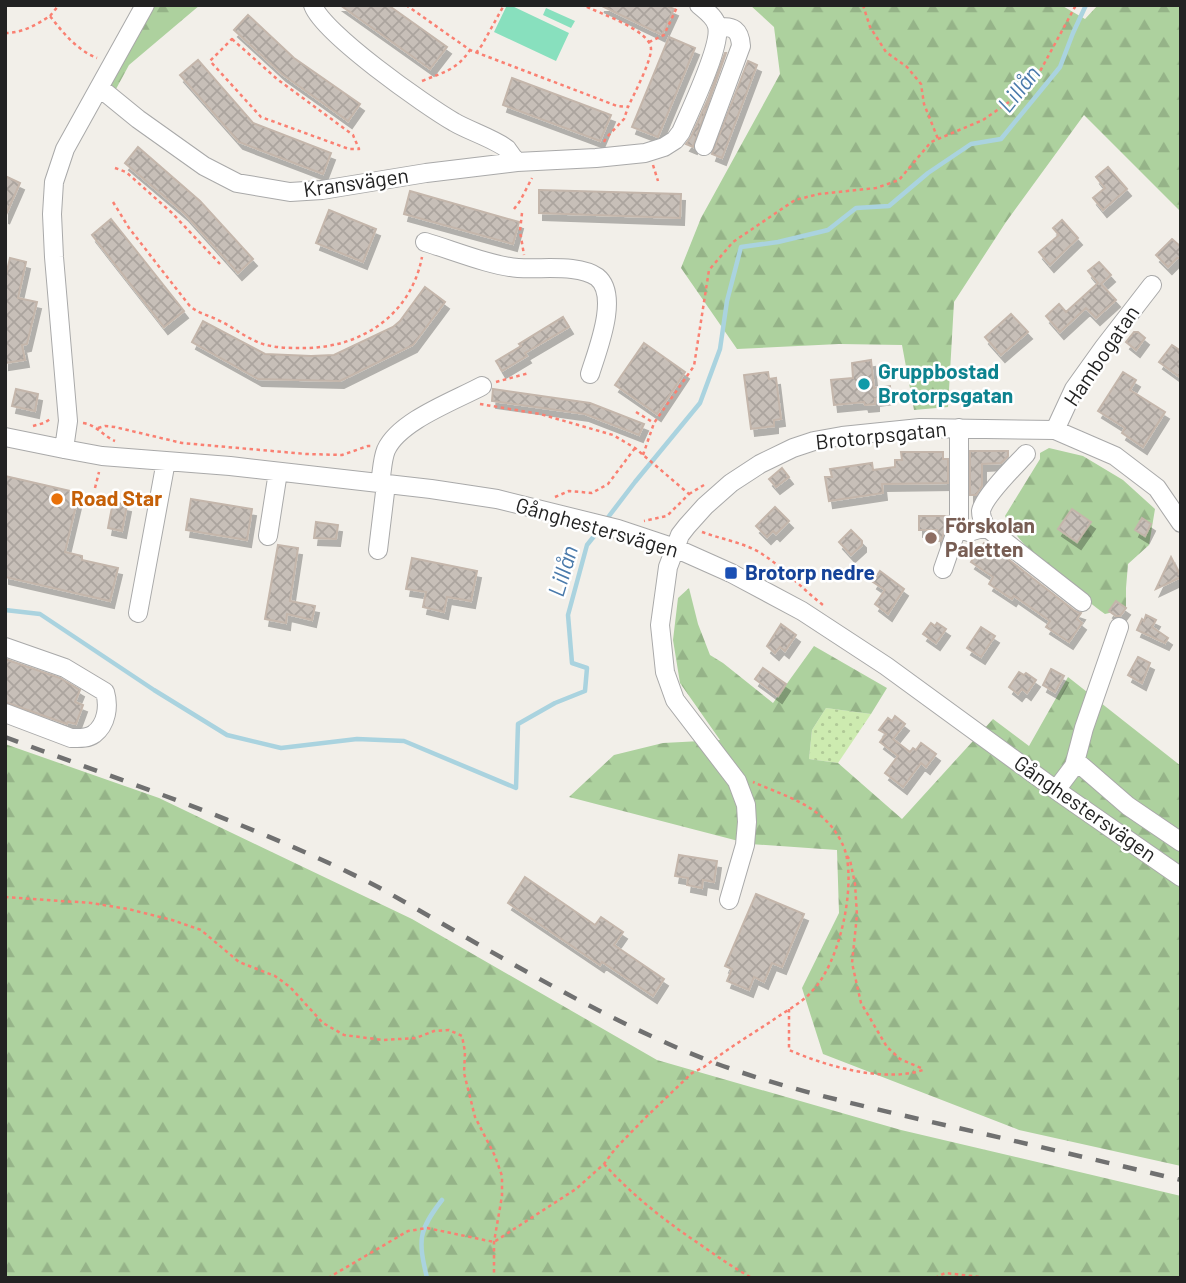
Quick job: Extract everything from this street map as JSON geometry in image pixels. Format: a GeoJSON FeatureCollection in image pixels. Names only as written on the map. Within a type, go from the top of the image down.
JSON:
{"type":"FeatureCollection","features":[{"type":"Feature","properties":{"kind":"street"},"geometry":{"type":"LineString","coordinates":[[64,449],[68,421],[54,257],[54,182],[65,149],[145,5]]}},
{"type":"Feature","properties":{"kind":"street"},"geometry":{"type":"LineString","coordinates":[[313,5],[322,20],[354,50],[429,108],[461,127],[505,147],[517,162]]}},
{"type":"Feature","properties":{"kind":"street"},"geometry":{"type":"LineString","coordinates":[[699,5],[709,13],[718,28],[735,28],[741,46],[704,146]]}},
{"type":"Feature","properties":{"kind":"street","name":"Kransvägen"},"geometry":{"type":"LineString","coordinates":[[100,88],[204,166],[237,183],[303,192],[426,173],[517,162],[645,153],[664,147],[676,140],[681,132],[709,63],[718,28]]}},
{"type":"Feature","properties":{"kind":"street"},"geometry":{"type":"LineString","coordinates":[[425,242],[501,265],[556,268],[586,272],[597,277],[607,294],[607,312],[590,374]]}},
{"type":"Feature","properties":{"kind":"street","name":"Hambogatan"},"geometry":{"type":"LineString","coordinates":[[1055,430],[1074,389],[1152,285]]}},
{"type":"Feature","properties":{"kind":"street"},"geometry":{"type":"LineString","coordinates":[[378,550],[385,453],[393,438],[419,418],[481,395]]}},
{"type":"Feature","properties":{"kind":"street","name":"Brotorpsgatan"},"geometry":{"type":"LineString","coordinates":[[737,780],[676,700],[665,672],[660,625],[666,578],[680,535],[731,483],[760,464],[793,448],[842,436],[920,428],[1055,430],[1115,456],[1157,488],[1181,523]]}},
{"type":"Feature","properties":{"kind":"street","name":"Brotorpsgatan"},"geometry":{"type":"LineString","coordinates":[[943,569],[958,528],[959,429]]}},
{"type":"Feature","properties":{"kind":"street","name":"Gånghestersvägen"},"geometry":{"type":"LineString","coordinates":[[5,436],[102,456],[278,472],[497,499],[618,529],[675,548],[731,573],[802,611],[886,666],[1181,877]]}},
{"type":"Feature","properties":{"kind":"street"},"geometry":{"type":"LineString","coordinates":[[1026,454],[988,497],[981,511],[982,521],[986,527],[1082,602]]}},
{"type":"Feature","properties":{"kind":"street"},"geometry":{"type":"LineString","coordinates":[[138,613],[166,461]]}},
{"type":"Feature","properties":{"kind":"street"},"geometry":{"type":"LineString","coordinates":[[268,536],[278,472]]}},
{"type":"Feature","properties":{"kind":"street"},"geometry":{"type":"LineString","coordinates":[[958,528],[969,531],[986,527]]}},
{"type":"Feature","properties":{"kind":"street"},"geometry":{"type":"LineString","coordinates":[[1056,790],[1076,761],[1084,728],[1119,627]]}},
{"type":"Feature","properties":{"kind":"street"},"geometry":{"type":"LineString","coordinates":[[5,647],[65,668],[104,692],[108,702],[102,724],[94,734],[83,738],[71,738],[5,713]]}},
{"type":"Feature","properties":{"kind":"street"},"geometry":{"type":"LineString","coordinates":[[1076,761],[1128,807],[1181,842]]}},
{"type":"Feature","properties":{"kind":"street"},"geometry":{"type":"LineString","coordinates":[[729,900],[745,845],[747,822],[746,805],[737,780]]}},
{"type":"Feature","properties":{"kind":"path"},"geometry":{"type":"LineString","coordinates":[[5,33],[29,28],[50,16],[59,5]]}},
{"type":"Feature","properties":{"kind":"path"},"geometry":{"type":"LineString","coordinates":[[406,5],[476,53],[617,106],[628,107]]}},
{"type":"Feature","properties":{"kind":"path"},"geometry":{"type":"LineString","coordinates":[[476,53],[504,5]]}},
{"type":"Feature","properties":{"kind":"path"},"geometry":{"type":"LineString","coordinates":[[583,5],[638,31],[646,37],[651,49],[624,119],[606,138],[596,158]]}},
{"type":"Feature","properties":{"kind":"path"},"geometry":{"type":"LineString","coordinates":[[649,42],[664,35],[678,5]]}},
{"type":"Feature","properties":{"kind":"path"},"geometry":{"type":"LineString","coordinates":[[863,5],[870,27],[886,52],[907,67],[921,84],[924,104],[938,139]]}},
{"type":"Feature","properties":{"kind":"path"},"geometry":{"type":"LineString","coordinates":[[643,455],[654,423],[694,366],[709,270],[733,242],[795,200],[819,194],[876,188],[898,180],[931,142],[983,120],[1031,86],[1076,5]]}},
{"type":"Feature","properties":{"kind":"path"},"geometry":{"type":"LineString","coordinates":[[50,16],[64,34],[86,53],[113,65]]}},
{"type":"Feature","properties":{"kind":"path"},"geometry":{"type":"LineString","coordinates":[[232,39],[277,79],[353,135],[359,149],[349,149],[261,117],[210,61],[232,39]]}},
{"type":"Feature","properties":{"kind":"path"},"geometry":{"type":"LineString","coordinates":[[410,93],[419,83],[457,66],[470,50]]}},
{"type":"Feature","properties":{"kind":"path"},"geometry":{"type":"LineString","coordinates":[[115,168],[125,172],[173,213],[220,264]]}},
{"type":"Feature","properties":{"kind":"path"},"geometry":{"type":"LineString","coordinates":[[514,209],[532,178]]}},
{"type":"Feature","properties":{"kind":"path"},"geometry":{"type":"LineString","coordinates":[[113,202],[129,228],[193,309],[269,346],[323,348],[341,344],[383,324],[410,291],[421,266],[425,242]]}},
{"type":"Feature","properties":{"kind":"path"},"geometry":{"type":"LineString","coordinates":[[522,213],[520,231],[525,268]]}},
{"type":"Feature","properties":{"kind":"path"},"geometry":{"type":"LineString","coordinates":[[481,395],[529,373]]}},
{"type":"Feature","properties":{"kind":"path"},"geometry":{"type":"LineString","coordinates":[[481,395],[612,435],[635,448],[689,494],[667,516],[640,521]]}},
{"type":"Feature","properties":{"kind":"path"},"geometry":{"type":"LineString","coordinates":[[636,412],[654,423]]}},
{"type":"Feature","properties":{"kind":"path"},"geometry":{"type":"LineString","coordinates":[[97,429],[115,427],[182,443],[306,454],[342,455],[355,452]]}},
{"type":"Feature","properties":{"kind":"path"},"geometry":{"type":"LineString","coordinates":[[548,499],[569,491],[592,493],[608,484],[635,448]]}},
{"type":"Feature","properties":{"kind":"path"},"geometry":{"type":"LineString","coordinates":[[737,780],[746,779],[805,805],[822,816],[833,828],[850,860],[855,884],[857,915],[852,963],[861,1003],[887,1047],[900,1059],[923,1070],[893,1074],[851,1071],[789,1050],[789,1009]]}},
{"type":"Feature","properties":{"kind":"path"},"geometry":{"type":"LineString","coordinates":[[328,1278],[408,1231],[428,1228],[494,1242],[576,1189],[604,1164],[615,1149],[692,1073],[813,991],[832,962],[847,904],[846,853]]}},
{"type":"Feature","properties":{"kind":"path"},"geometry":{"type":"LineString","coordinates":[[5,897],[91,903],[128,909],[201,930],[239,962],[275,976],[290,987],[323,1023],[344,1035],[383,1041],[416,1038],[434,1031],[449,1030],[462,1036],[465,1052],[464,1073],[475,1117],[502,1176],[502,1196],[494,1242],[494,1278]]}},
{"type":"Feature","properties":{"kind":"path"},"geometry":{"type":"LineString","coordinates":[[604,1164],[625,1187],[660,1217],[752,1278]]}},
{"type":"Feature","properties":{"kind":"path"},"geometry":{"type":"LineString","coordinates":[[935,1278],[945,1273],[989,1278]]}},
{"type":"Feature","properties":{"kind":"green space"},"geometry":{"type":"Polygon","coordinates":[[[153,5],[200,5],[129,65],[116,89],[108,82],[153,5]]]}},
{"type":"Feature","properties":{"kind":"green space"},"geometry":{"type":"Polygon","coordinates":[[[507,5],[569,33],[556,61],[494,32],[507,5]]]}},
{"type":"Feature","properties":{"kind":"green space"},"geometry":{"type":"Polygon","coordinates":[[[750,5],[1061,5],[1085,19],[1098,5],[1181,5],[1181,212],[1084,115],[1006,222],[954,302],[948,407],[914,410],[902,345],[839,344],[737,349],[681,268],[701,218],[780,74],[774,27],[750,5]]]}},
{"type":"Feature","properties":{"kind":"green space"},"geometry":{"type":"Polygon","coordinates":[[[546,8],[575,21],[571,28],[543,15],[546,8]]]}},
{"type":"Feature","properties":{"kind":"green space"},"geometry":{"type":"Polygon","coordinates":[[[1049,448],[1083,456],[1123,480],[1155,509],[1149,545],[1128,564],[1126,609],[1105,614],[1093,605],[1035,555],[1005,516],[1040,459],[1040,453],[1049,448]]]}},
{"type":"Feature","properties":{"kind":"green space"},"geometry":{"type":"Polygon","coordinates":[[[689,588],[698,624],[710,655],[773,703],[814,646],[887,688],[871,714],[826,708],[812,730],[809,759],[838,763],[902,819],[993,719],[1029,746],[1068,677],[1181,766],[1181,1166],[1019,1130],[823,1054],[802,988],[839,913],[837,850],[750,844],[569,797],[614,755],[663,743],[720,740],[680,683],[673,640],[678,598],[689,588]]]}},
{"type":"Feature","properties":{"kind":"green space"},"geometry":{"type":"Polygon","coordinates":[[[826,708],[871,714],[838,763],[809,759],[812,730],[826,708]]]}},
{"type":"Feature","properties":{"kind":"green space"},"geometry":{"type":"Polygon","coordinates":[[[5,744],[159,798],[412,919],[657,1060],[901,1130],[1181,1196],[1181,1278],[5,1278],[5,744]]]}},
{"type":"Feature","properties":{"kind":"building"},"geometry":{"type":"Polygon","coordinates":[[[340,5],[388,5],[447,47],[430,69],[340,5]]]}},
{"type":"Feature","properties":{"kind":"building"},"geometry":{"type":"Polygon","coordinates":[[[600,5],[665,5],[674,9],[662,35],[600,5]]]}},
{"type":"Feature","properties":{"kind":"building"},"geometry":{"type":"Polygon","coordinates":[[[248,15],[294,58],[360,104],[348,121],[282,74],[234,30],[248,15]]]}},
{"type":"Feature","properties":{"kind":"building"},"geometry":{"type":"Polygon","coordinates":[[[669,37],[695,48],[658,137],[632,127],[669,37]]]}},
{"type":"Feature","properties":{"kind":"building"},"geometry":{"type":"Polygon","coordinates":[[[725,53],[693,147],[686,144],[708,99],[725,53]]]}},
{"type":"Feature","properties":{"kind":"building"},"geometry":{"type":"Polygon","coordinates":[[[198,60],[253,123],[331,153],[323,174],[239,142],[180,75],[198,60]]]}},
{"type":"Feature","properties":{"kind":"building"},"geometry":{"type":"Polygon","coordinates":[[[748,61],[757,65],[722,158],[712,154],[748,61]]]}},
{"type":"Feature","properties":{"kind":"building"},"geometry":{"type":"Polygon","coordinates":[[[512,78],[611,115],[600,141],[503,105],[512,78]]]}},
{"type":"Feature","properties":{"kind":"building"},"geometry":{"type":"Polygon","coordinates":[[[138,147],[200,201],[253,259],[238,273],[185,214],[125,163],[138,147]]]}},
{"type":"Feature","properties":{"kind":"building"},"geometry":{"type":"Polygon","coordinates":[[[1108,167],[1127,189],[1103,210],[1093,198],[1105,188],[1096,177],[1108,167]]]}},
{"type":"Feature","properties":{"kind":"building"},"geometry":{"type":"Polygon","coordinates":[[[5,176],[20,183],[5,217],[5,176]]]}},
{"type":"Feature","properties":{"kind":"building"},"geometry":{"type":"Polygon","coordinates":[[[539,190],[681,194],[680,218],[539,213],[539,190]]]}},
{"type":"Feature","properties":{"kind":"building"},"geometry":{"type":"Polygon","coordinates":[[[410,191],[519,222],[513,244],[404,214],[410,191]]]}},
{"type":"Feature","properties":{"kind":"building"},"geometry":{"type":"Polygon","coordinates":[[[329,210],[376,229],[363,262],[316,243],[329,210]]]}},
{"type":"Feature","properties":{"kind":"building"},"geometry":{"type":"Polygon","coordinates":[[[111,219],[184,311],[164,327],[92,235],[111,219]]]}},
{"type":"Feature","properties":{"kind":"building"},"geometry":{"type":"Polygon","coordinates":[[[1062,220],[1078,238],[1050,265],[1039,252],[1059,235],[1053,228],[1062,220]]]}},
{"type":"Feature","properties":{"kind":"building"},"geometry":{"type":"Polygon","coordinates":[[[1172,239],[1181,247],[1181,258],[1177,258],[1168,267],[1156,255],[1172,239]]]}},
{"type":"Feature","properties":{"kind":"building"},"geometry":{"type":"Polygon","coordinates":[[[10,258],[26,262],[18,298],[37,302],[27,344],[22,345],[25,360],[5,363],[5,279],[10,258]]]}},
{"type":"Feature","properties":{"kind":"building"},"geometry":{"type":"Polygon","coordinates":[[[1099,262],[1111,275],[1101,284],[1116,300],[1096,318],[1086,308],[1060,332],[1046,316],[1059,304],[1066,312],[1098,283],[1088,271],[1099,262]]]}},
{"type":"Feature","properties":{"kind":"building"},"geometry":{"type":"Polygon","coordinates":[[[425,287],[445,302],[413,345],[340,381],[258,379],[192,342],[203,321],[265,354],[334,355],[393,327],[425,287]]]}},
{"type":"Feature","properties":{"kind":"building"},"geometry":{"type":"Polygon","coordinates":[[[1011,314],[1028,332],[1001,355],[985,337],[1011,314]]]}},
{"type":"Feature","properties":{"kind":"building"},"geometry":{"type":"Polygon","coordinates":[[[563,317],[569,327],[525,353],[527,356],[502,371],[496,361],[563,317]]]}},
{"type":"Feature","properties":{"kind":"building"},"geometry":{"type":"Polygon","coordinates":[[[1134,332],[1145,338],[1136,350],[1126,342],[1134,332]]]}},
{"type":"Feature","properties":{"kind":"building"},"geometry":{"type":"Polygon","coordinates":[[[644,343],[685,372],[657,414],[615,385],[644,343]]]}},
{"type":"Feature","properties":{"kind":"building"},"geometry":{"type":"Polygon","coordinates":[[[1172,345],[1181,351],[1181,378],[1159,362],[1172,345]]]}},
{"type":"Feature","properties":{"kind":"building","name":"Gruppbostad Brotorpsgatan"},"geometry":{"type":"Polygon","coordinates":[[[871,360],[874,388],[890,386],[891,397],[875,399],[875,404],[865,405],[864,402],[834,405],[831,380],[853,378],[852,363],[871,360]]]}},
{"type":"Feature","properties":{"kind":"building"},"geometry":{"type":"Polygon","coordinates":[[[768,372],[769,379],[776,378],[781,419],[774,420],[774,426],[751,429],[744,375],[768,372]]]}},
{"type":"Feature","properties":{"kind":"building"},"geometry":{"type":"Polygon","coordinates":[[[1123,372],[1136,380],[1130,390],[1165,412],[1143,447],[1122,433],[1125,428],[1098,411],[1123,372]]]}},
{"type":"Feature","properties":{"kind":"building"},"geometry":{"type":"Polygon","coordinates":[[[16,389],[38,394],[35,411],[12,406],[16,389]]]}},
{"type":"Feature","properties":{"kind":"building"},"geometry":{"type":"Polygon","coordinates":[[[493,389],[590,403],[644,424],[639,435],[585,414],[492,401],[493,389]]]}},
{"type":"Feature","properties":{"kind":"building"},"geometry":{"type":"Polygon","coordinates":[[[970,451],[1008,451],[1008,456],[1001,463],[982,464],[982,486],[976,495],[970,495],[970,451]]]}},
{"type":"Feature","properties":{"kind":"building"},"geometry":{"type":"Polygon","coordinates":[[[901,452],[943,452],[943,459],[948,459],[948,483],[882,484],[883,493],[829,501],[825,477],[832,477],[830,469],[872,463],[873,470],[895,467],[895,460],[902,460],[901,452]]]}},
{"type":"Feature","properties":{"kind":"building"},"geometry":{"type":"Polygon","coordinates":[[[782,468],[789,477],[776,487],[769,479],[782,468]]]}},
{"type":"Feature","properties":{"kind":"building"},"geometry":{"type":"Polygon","coordinates":[[[5,476],[79,493],[65,552],[82,556],[82,560],[118,568],[110,601],[5,577],[5,476]]]}},
{"type":"Feature","properties":{"kind":"building"},"geometry":{"type":"Polygon","coordinates":[[[191,499],[252,509],[247,540],[186,530],[191,499]]]}},
{"type":"Feature","properties":{"kind":"building"},"geometry":{"type":"Polygon","coordinates":[[[113,502],[127,505],[122,531],[108,528],[113,502]]]}},
{"type":"Feature","properties":{"kind":"building"},"geometry":{"type":"Polygon","coordinates":[[[775,507],[789,521],[776,534],[773,531],[767,537],[756,526],[775,507]]]}},
{"type":"Feature","properties":{"kind":"building"},"geometry":{"type":"Polygon","coordinates":[[[1072,509],[1091,522],[1077,542],[1058,529],[1072,509]]]}},
{"type":"Feature","properties":{"kind":"building"},"geometry":{"type":"Polygon","coordinates":[[[919,516],[948,516],[941,541],[937,541],[937,530],[919,530],[919,516]]]}},
{"type":"Feature","properties":{"kind":"building"},"geometry":{"type":"Polygon","coordinates":[[[1142,518],[1151,524],[1145,536],[1135,530],[1142,518]]]}},
{"type":"Feature","properties":{"kind":"building"},"geometry":{"type":"Polygon","coordinates":[[[316,522],[338,525],[336,539],[314,538],[316,522]]]}},
{"type":"Feature","properties":{"kind":"building"},"geometry":{"type":"Polygon","coordinates":[[[851,530],[862,541],[862,545],[851,555],[839,542],[851,530]]]}},
{"type":"Feature","properties":{"kind":"building"},"geometry":{"type":"Polygon","coordinates":[[[984,543],[1081,613],[1077,619],[1082,623],[1069,642],[1046,627],[1050,621],[1014,596],[1012,599],[989,584],[993,577],[971,562],[984,543]]]}},
{"type":"Feature","properties":{"kind":"building"},"geometry":{"type":"Polygon","coordinates":[[[278,545],[298,548],[290,601],[315,606],[312,620],[287,614],[286,623],[265,619],[278,545]]]}},
{"type":"Feature","properties":{"kind":"building"},"geometry":{"type":"Polygon","coordinates":[[[1171,557],[1181,577],[1156,589],[1171,557]]]}},
{"type":"Feature","properties":{"kind":"building"},"geometry":{"type":"Polygon","coordinates":[[[412,558],[477,571],[471,601],[447,597],[444,612],[423,607],[426,592],[406,589],[412,558]]]}},
{"type":"Feature","properties":{"kind":"building"},"geometry":{"type":"Polygon","coordinates":[[[880,571],[904,589],[888,614],[875,604],[885,590],[873,582],[880,571]]]}},
{"type":"Feature","properties":{"kind":"building"},"geometry":{"type":"Polygon","coordinates":[[[1116,601],[1126,608],[1120,616],[1109,611],[1116,601]]]}},
{"type":"Feature","properties":{"kind":"building"},"geometry":{"type":"Polygon","coordinates":[[[1146,615],[1156,620],[1152,627],[1168,638],[1165,643],[1137,630],[1146,615]]]}},
{"type":"Feature","properties":{"kind":"building"},"geometry":{"type":"Polygon","coordinates":[[[931,623],[935,626],[937,623],[946,629],[936,643],[923,634],[931,623]]]}},
{"type":"Feature","properties":{"kind":"building"},"geometry":{"type":"Polygon","coordinates":[[[781,624],[796,635],[785,651],[780,647],[775,653],[767,646],[781,624]]]}},
{"type":"Feature","properties":{"kind":"building"},"geometry":{"type":"Polygon","coordinates":[[[981,627],[995,636],[981,657],[967,648],[981,627]]]}},
{"type":"Feature","properties":{"kind":"building"},"geometry":{"type":"Polygon","coordinates":[[[1138,657],[1150,663],[1142,683],[1128,675],[1138,657]]]}},
{"type":"Feature","properties":{"kind":"building"},"geometry":{"type":"Polygon","coordinates":[[[5,659],[60,678],[80,690],[75,702],[83,705],[76,724],[67,724],[5,702],[5,659]]]}},
{"type":"Feature","properties":{"kind":"building"},"geometry":{"type":"Polygon","coordinates":[[[763,668],[786,684],[778,696],[755,679],[763,668]]]}},
{"type":"Feature","properties":{"kind":"building"},"geometry":{"type":"Polygon","coordinates":[[[1051,669],[1064,676],[1055,692],[1043,685],[1051,669]]]}},
{"type":"Feature","properties":{"kind":"building"},"geometry":{"type":"Polygon","coordinates":[[[1019,672],[1036,680],[1027,693],[1022,689],[1018,694],[1009,687],[1019,672]]]}},
{"type":"Feature","properties":{"kind":"building"},"geometry":{"type":"Polygon","coordinates":[[[895,716],[905,724],[893,739],[910,752],[913,748],[916,750],[921,743],[936,754],[926,767],[921,763],[903,787],[885,773],[898,756],[880,742],[886,734],[879,730],[888,718],[892,721],[895,716]]]}},
{"type":"Feature","properties":{"kind":"building"},"geometry":{"type":"Polygon","coordinates":[[[679,855],[717,861],[714,882],[703,880],[702,888],[687,885],[688,878],[675,876],[679,855]]]}},
{"type":"Feature","properties":{"kind":"building"},"geometry":{"type":"Polygon","coordinates":[[[525,877],[595,925],[601,917],[623,932],[614,945],[664,979],[653,996],[602,962],[600,965],[508,903],[525,877]]]}},
{"type":"Feature","properties":{"kind":"building"},"geometry":{"type":"Polygon","coordinates":[[[756,894],[804,914],[782,967],[772,963],[764,982],[754,977],[749,990],[727,981],[732,969],[725,966],[756,894]]]}},
{"type":"Feature","properties":{"kind":"waterway","name":"Lillån"},"geometry":{"type":"LineString","coordinates":[[606,520],[700,403],[720,349],[727,301],[741,247],[778,242],[828,230],[856,208],[889,206],[928,173],[971,144],[1001,139],[1060,67],[1086,5]]}},
{"type":"Feature","properties":{"kind":"waterway","name":"Lillån"},"geometry":{"type":"LineString","coordinates":[[5,610],[40,614],[227,735],[281,748],[357,739],[404,741],[516,788],[518,724],[555,703],[585,691],[587,668],[572,663],[568,615],[587,545],[599,530]]}},
{"type":"Feature","properties":{"kind":"waterway"},"geometry":{"type":"LineString","coordinates":[[427,1278],[422,1254],[422,1236],[428,1220],[442,1200]]}},
{"type":"Feature","properties":{"kind":"railway"},"geometry":{"type":"LineString","coordinates":[[5,737],[194,807],[333,865],[378,887],[584,1003],[712,1062],[791,1088],[846,1102],[1181,1180]]}},
{"type":"Feature","properties":{"kind":"place","name":"Gruppbostad Brotorpsgatan"},"geometry":{"type":"Point","coordinates":[864,384]}},
{"type":"Feature","properties":{"kind":"place","name":"Road Star"},"geometry":{"type":"Point","coordinates":[57,499]}},
{"type":"Feature","properties":{"kind":"place","name":"Förskolan Paletten"},"geometry":{"type":"Point","coordinates":[931,538]}},
{"type":"Feature","properties":{"kind":"place","name":"Brotorp nedre"},"geometry":{"type":"Point","coordinates":[731,573]}}]}
